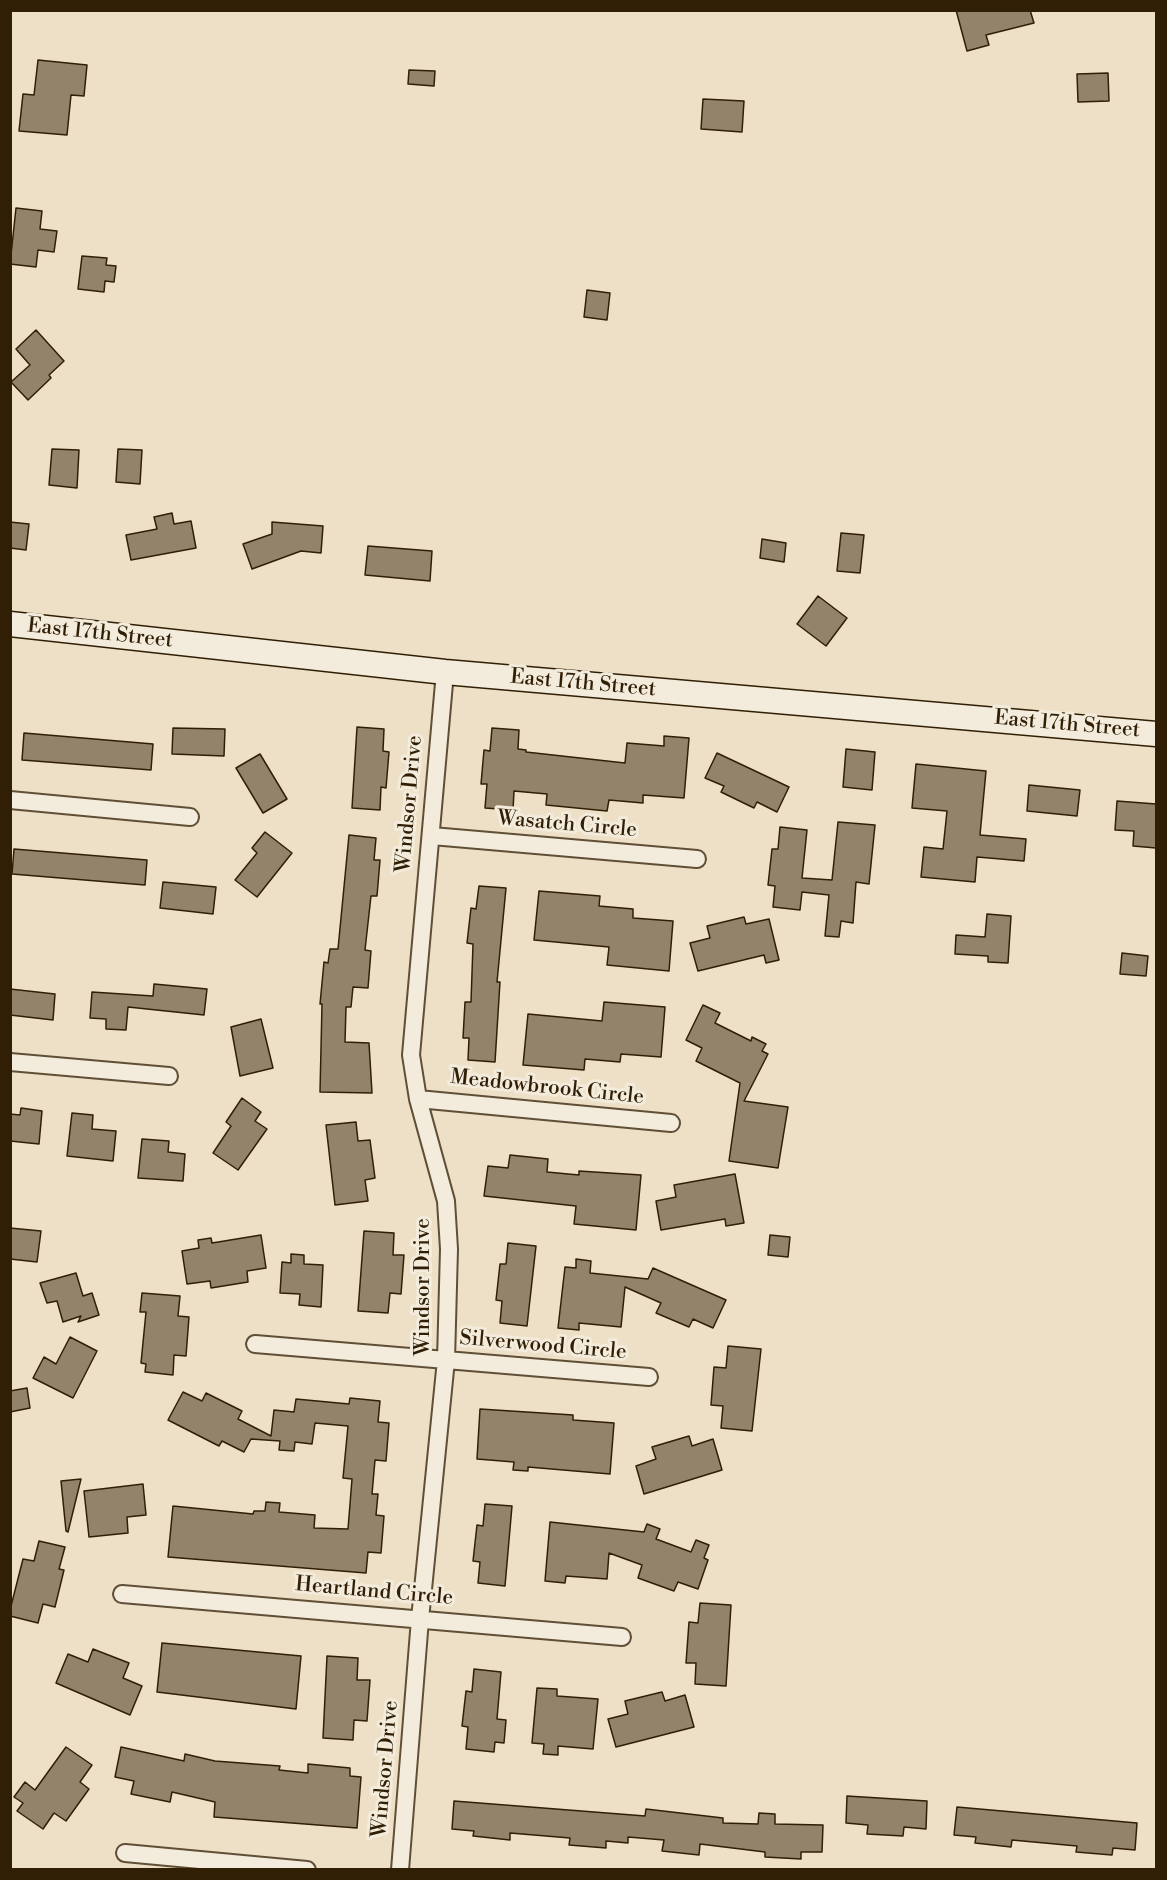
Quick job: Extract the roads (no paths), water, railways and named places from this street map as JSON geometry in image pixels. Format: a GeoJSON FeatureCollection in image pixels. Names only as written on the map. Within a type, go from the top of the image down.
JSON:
{"type":"FeatureCollection","features":[{"type":"Feature","properties":{"kind":"main road","name":"East 17th Street"},"geometry":{"type":"LineString","coordinates":[[10,624],[445,672],[1156,734]]}},
{"type":"Feature","properties":{"kind":"street","name":"Windsor Drive"},"geometry":{"type":"LineString","coordinates":[[400,1869],[420,1619],[446,1360],[449,1249],[446,1201],[418,1099],[411,1055],[445,672]]}},
{"type":"Feature","properties":{"kind":"street"},"geometry":{"type":"LineString","coordinates":[[10,800],[190,817]]}},
{"type":"Feature","properties":{"kind":"street","name":"Wasatch Circle"},"geometry":{"type":"LineString","coordinates":[[432,836],[697,859]]}},
{"type":"Feature","properties":{"kind":"street"},"geometry":{"type":"LineString","coordinates":[[10,1062],[168,1076]]}},
{"type":"Feature","properties":{"kind":"street","name":"Meadowbrook Circle"},"geometry":{"type":"LineString","coordinates":[[418,1099],[671,1123]]}},
{"type":"Feature","properties":{"kind":"street","name":"Silverwood Circle"},"geometry":{"type":"LineString","coordinates":[[255,1344],[649,1377]]}},
{"type":"Feature","properties":{"kind":"street","name":"Heartland Circle"},"geometry":{"type":"LineString","coordinates":[[122,1594],[622,1637]]}},
{"type":"Feature","properties":{"kind":"street"},"geometry":{"type":"LineString","coordinates":[[125,1853],[307,1869]]}}]}
